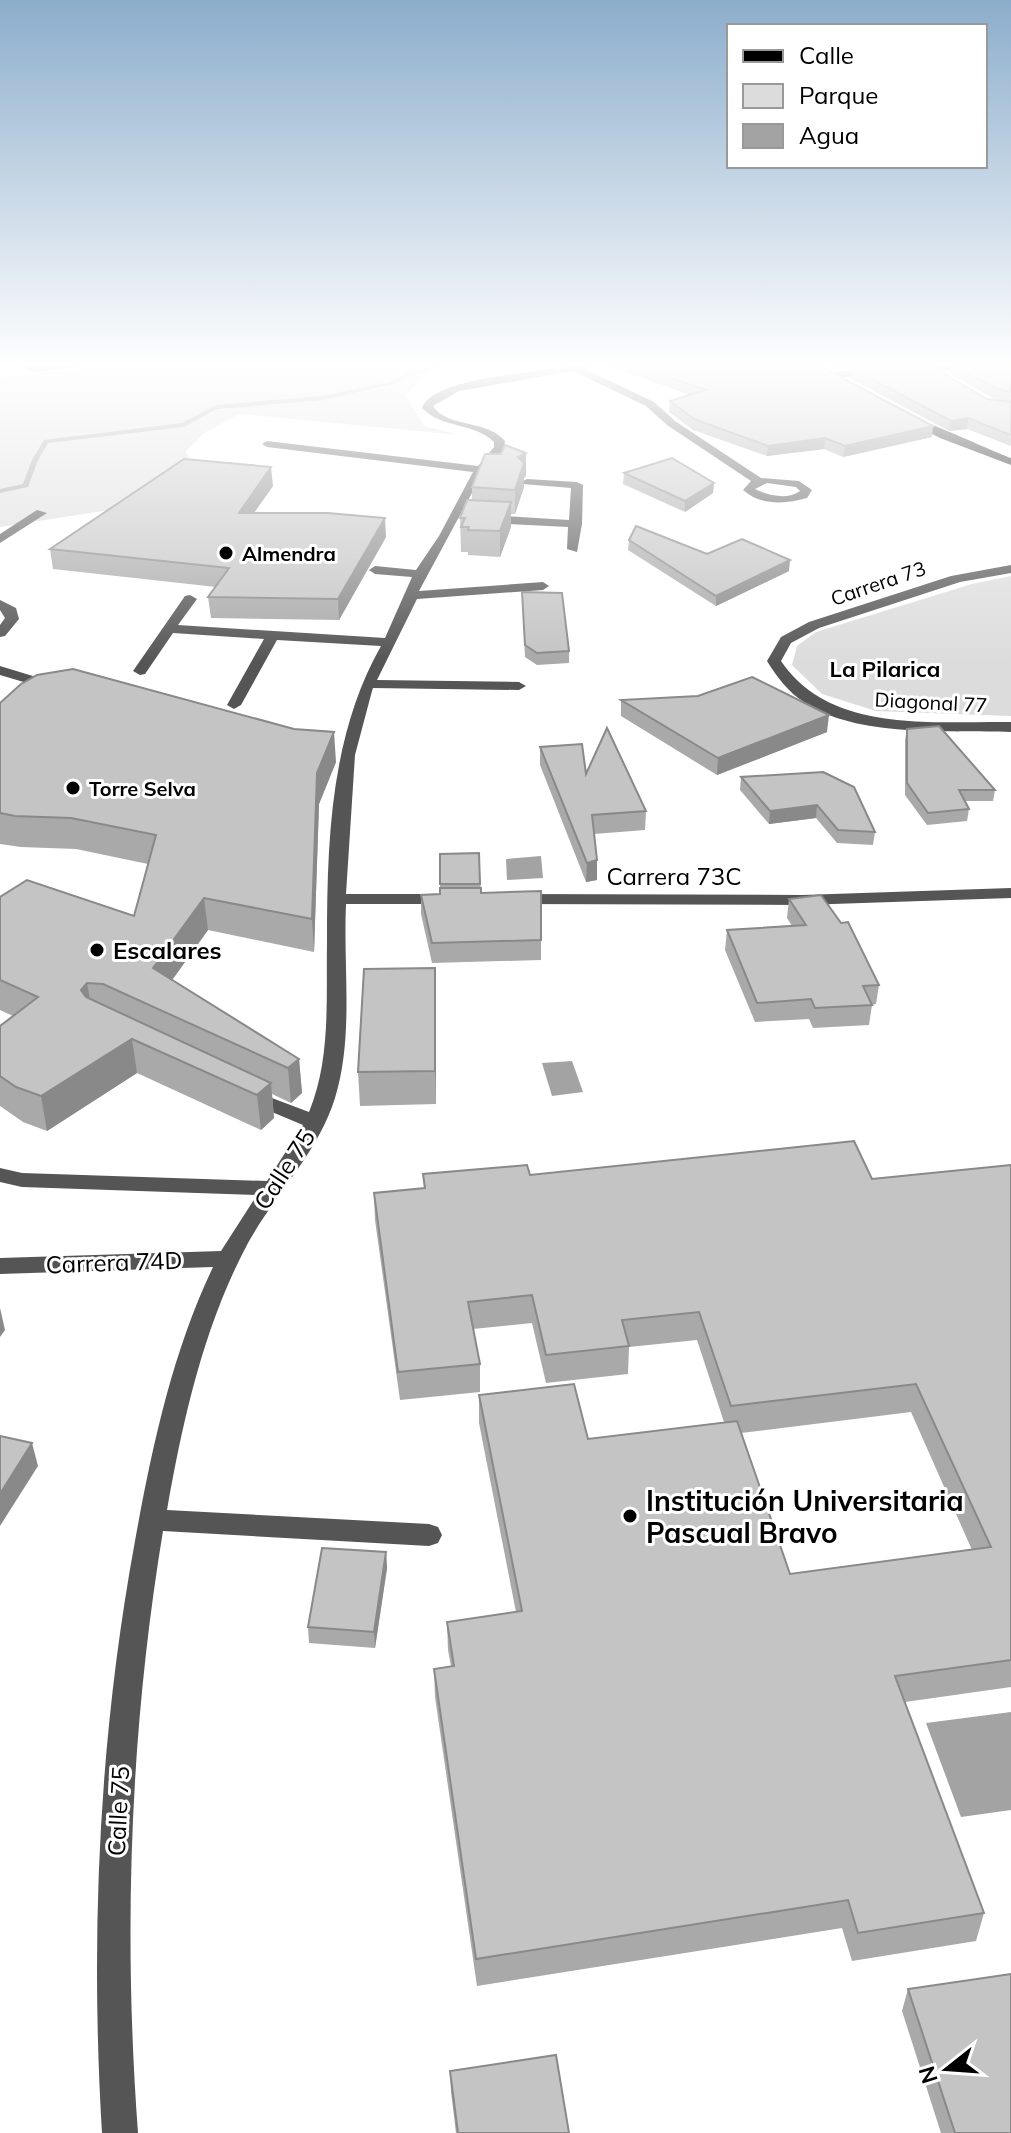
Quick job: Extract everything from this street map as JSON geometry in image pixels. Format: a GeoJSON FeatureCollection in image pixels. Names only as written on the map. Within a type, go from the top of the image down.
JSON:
{"type":"FeatureCollection","features":[{"type":"Feature","properties":{"kind":"street"},"geometry":{"type":"LineString","coordinates":[[440,465],[478,469]]}},
{"type":"Feature","properties":{"kind":"street","name":"Calle 75"},"geometry":{"type":"LineString","coordinates":[[120,2133],[114,1948],[116,1824],[124,1709],[152,1520],[165,1455],[191,1353],[228,1259],[315,1122],[328,1090],[334,1059],[341,754],[368,684],[413,595],[420,574],[465,518],[478,469],[482,465]]}},
{"type":"Feature","properties":{"kind":"street"},"geometry":{"type":"LineString","coordinates":[[734,465],[760,482]]}},
{"type":"Feature","properties":{"kind":"street"},"geometry":{"type":"LineString","coordinates":[[527,482],[577,485],[573,549]]}},
{"type":"Feature","properties":{"kind":"street"},"geometry":{"type":"LineString","coordinates":[[0,539],[41,513]]}},
{"type":"Feature","properties":{"kind":"street"},"geometry":{"type":"LineString","coordinates":[[465,518],[576,524]]}},
{"type":"Feature","properties":{"kind":"street","name":"Carrera 73"},"geometry":{"type":"LineString","coordinates":[[774,661],[776,652],[788,638],[808,630],[926,587],[973,573],[1011,569]]}},
{"type":"Feature","properties":{"kind":"street"},"geometry":{"type":"LineString","coordinates":[[375,570],[420,574]]}},
{"type":"Feature","properties":{"kind":"street"},"geometry":{"type":"LineString","coordinates":[[413,595],[543,586]]}},
{"type":"Feature","properties":{"kind":"street"},"geometry":{"type":"LineString","coordinates":[[140,671],[190,599]]}},
{"type":"Feature","properties":{"kind":"street"},"geometry":{"type":"LineString","coordinates":[[0,604],[11,611],[12,619],[0,633]]}},
{"type":"Feature","properties":{"kind":"street"},"geometry":{"type":"LineString","coordinates":[[169,629],[388,642]]}},
{"type":"Feature","properties":{"kind":"street"},"geometry":{"type":"LineString","coordinates":[[234,705],[272,636]]}},
{"type":"Feature","properties":{"kind":"street","name":"Diagonal 77"},"geometry":{"type":"LineString","coordinates":[[774,661],[802,694],[814,703],[842,714],[877,720],[1011,727]]}},
{"type":"Feature","properties":{"kind":"street"},"geometry":{"type":"LineString","coordinates":[[0,670],[66,691],[37,697]]}},
{"type":"Feature","properties":{"kind":"street"},"geometry":{"type":"LineString","coordinates":[[368,684],[519,686]]}},
{"type":"Feature","properties":{"kind":"street","name":"Carrera 73C"},"geometry":{"type":"LineString","coordinates":[[492,899],[803,900],[1011,893]]}},
{"type":"Feature","properties":{"kind":"street"},"geometry":{"type":"LineString","coordinates":[[337,899],[461,899]]}},
{"type":"Feature","properties":{"kind":"street"},"geometry":{"type":"LineString","coordinates":[[232,1087],[315,1122]]}},
{"type":"Feature","properties":{"kind":"street"},"geometry":{"type":"LineString","coordinates":[[0,1175],[37,1181],[274,1188]]}},
{"type":"Feature","properties":{"kind":"street","name":"Carrera 74D"},"geometry":{"type":"LineString","coordinates":[[0,1266],[228,1259]]}},
{"type":"Feature","properties":{"kind":"street"},"geometry":{"type":"LineString","coordinates":[[152,1520],[429,1535]]}},
{"type":"Feature","properties":{"kind":"green space"},"geometry":{"type":"Polygon","coordinates":[[[0,465],[191,465],[194,471],[116,509],[0,527],[0,465]]]}},
{"type":"Feature","properties":{"kind":"green space"},"geometry":{"type":"Polygon","coordinates":[[[1011,576],[1011,716],[876,711],[822,694],[792,665],[797,646],[816,632],[972,584],[1011,576]]]}},
{"type":"Feature","properties":{"kind":"water"},"geometry":{"type":"Polygon","coordinates":[[[541,856],[543,878],[507,880],[506,859],[541,856]]]}},
{"type":"Feature","properties":{"kind":"water"},"geometry":{"type":"Polygon","coordinates":[[[572,1061],[583,1092],[552,1096],[542,1063],[572,1061]]]}},
{"type":"Feature","properties":{"kind":"water"},"geometry":{"type":"Polygon","coordinates":[[[1011,1712],[1011,1810],[961,1817],[926,1723],[1011,1712]]]}},
{"type":"Feature","properties":{"kind":"building","name":"Almendra"},"geometry":{"type":"Polygon","coordinates":[[[176,465],[271,467],[239,513],[328,513],[385,518],[338,599],[208,597],[229,568],[50,549],[176,465]]]}},
{"type":"Feature","properties":{"kind":"building"},"geometry":{"type":"Polygon","coordinates":[[[481,465],[523,465],[515,490],[472,487],[481,465]]]}},
{"type":"Feature","properties":{"kind":"building"},"geometry":{"type":"Polygon","coordinates":[[[651,465],[683,465],[714,483],[685,501],[624,473],[651,465]]]}},
{"type":"Feature","properties":{"kind":"building"},"geometry":{"type":"Polygon","coordinates":[[[467,500],[511,502],[500,531],[461,527],[465,518],[460,518],[467,500]]]}},
{"type":"Feature","properties":{"kind":"building"},"geometry":{"type":"Polygon","coordinates":[[[636,526],[707,554],[742,539],[790,560],[716,596],[629,540],[636,526]]]}},
{"type":"Feature","properties":{"kind":"building"},"geometry":{"type":"Polygon","coordinates":[[[522,592],[562,593],[569,651],[537,653],[525,645],[522,592]]]}},
{"type":"Feature","properties":{"kind":"building"},"geometry":{"type":"Polygon","coordinates":[[[73,669],[294,729],[334,732],[317,773],[312,919],[204,898],[153,968],[299,1059],[288,1068],[103,984],[87,983],[81,990],[86,997],[271,1083],[257,1095],[132,1039],[41,1096],[16,1087],[0,1076],[0,1026],[38,997],[0,980],[0,897],[27,880],[134,916],[156,835],[71,818],[0,813],[0,703],[21,684],[37,675],[73,669]]]}},
{"type":"Feature","properties":{"kind":"building"},"geometry":{"type":"Polygon","coordinates":[[[752,677],[829,715],[718,758],[621,700],[698,696],[752,677]]]}},
{"type":"Feature","properties":{"kind":"building"},"geometry":{"type":"Polygon","coordinates":[[[939,726],[995,790],[959,790],[969,809],[928,813],[907,783],[907,729],[939,726]]]}},
{"type":"Feature","properties":{"kind":"building"},"geometry":{"type":"Polygon","coordinates":[[[607,728],[646,811],[592,815],[597,860],[587,863],[540,747],[582,744],[586,774],[607,728]]]}},
{"type":"Feature","properties":{"kind":"building"},"geometry":{"type":"Polygon","coordinates":[[[823,772],[854,787],[875,832],[838,830],[817,805],[770,811],[741,777],[823,772]]]}},
{"type":"Feature","properties":{"kind":"building"},"geometry":{"type":"Polygon","coordinates":[[[479,853],[480,884],[440,884],[440,854],[479,853]]]}},
{"type":"Feature","properties":{"kind":"building"},"geometry":{"type":"Polygon","coordinates":[[[440,888],[481,888],[481,893],[541,891],[541,940],[432,943],[421,895],[440,894],[440,888]]]}},
{"type":"Feature","properties":{"kind":"building"},"geometry":{"type":"Polygon","coordinates":[[[821,895],[841,923],[848,922],[879,985],[863,986],[872,1005],[815,1008],[811,999],[757,1003],[727,930],[806,925],[789,899],[821,895]]]}},
{"type":"Feature","properties":{"kind":"building"},"geometry":{"type":"Polygon","coordinates":[[[435,968],[435,1071],[358,1072],[364,969],[435,968]]]}},
{"type":"Feature","properties":{"kind":"building"},"geometry":{"type":"Polygon","coordinates":[[[854,1141],[872,1179],[1011,1165],[1011,1660],[895,1676],[984,1913],[858,1933],[848,1900],[476,1959],[434,1669],[454,1666],[447,1622],[522,1611],[479,1395],[574,1384],[588,1439],[737,1421],[790,1574],[991,1547],[916,1384],[731,1406],[699,1312],[622,1320],[629,1346],[546,1355],[532,1295],[468,1302],[480,1364],[398,1372],[374,1193],[425,1188],[423,1174],[527,1165],[530,1175],[854,1141]]]}},
{"type":"Feature","properties":{"kind":"building"},"geometry":{"type":"Polygon","coordinates":[[[0,1436],[32,1443],[0,1494],[0,1436]]]}},
{"type":"Feature","properties":{"kind":"building"},"geometry":{"type":"Polygon","coordinates":[[[322,1548],[386,1552],[374,1632],[308,1627],[322,1548]]]}},
{"type":"Feature","properties":{"kind":"building"},"geometry":{"type":"Polygon","coordinates":[[[1011,1974],[1011,2133],[955,2133],[908,1989],[1011,1974]]]}},
{"type":"Feature","properties":{"kind":"building"},"geometry":{"type":"Polygon","coordinates":[[[556,2055],[569,2133],[458,2133],[450,2071],[556,2055]]]}},
{"type":"Feature","properties":{"kind":"waterway"},"geometry":{"type":"LineString","coordinates":[[0,491],[26,486],[33,465]]}},
{"type":"Feature","properties":{"kind":"place","name":"Almendra"},"geometry":{"type":"Point","coordinates":[226,553]}},
{"type":"Feature","properties":{"kind":"place","name":"Torre Selva"},"geometry":{"type":"Point","coordinates":[73,788]}},
{"type":"Feature","properties":{"kind":"place","name":"Escalares"},"geometry":{"type":"Point","coordinates":[97,950]}},
{"type":"Feature","properties":{"kind":"place","name":"Institución Universitaria Pascual Bravo"},"geometry":{"type":"Point","coordinates":[630,1516]}},
{"type":"Feature","properties":{"kind":"district","name":"La Pilarica"},"geometry":{"type":"Point","coordinates":[885,669]}}]}
